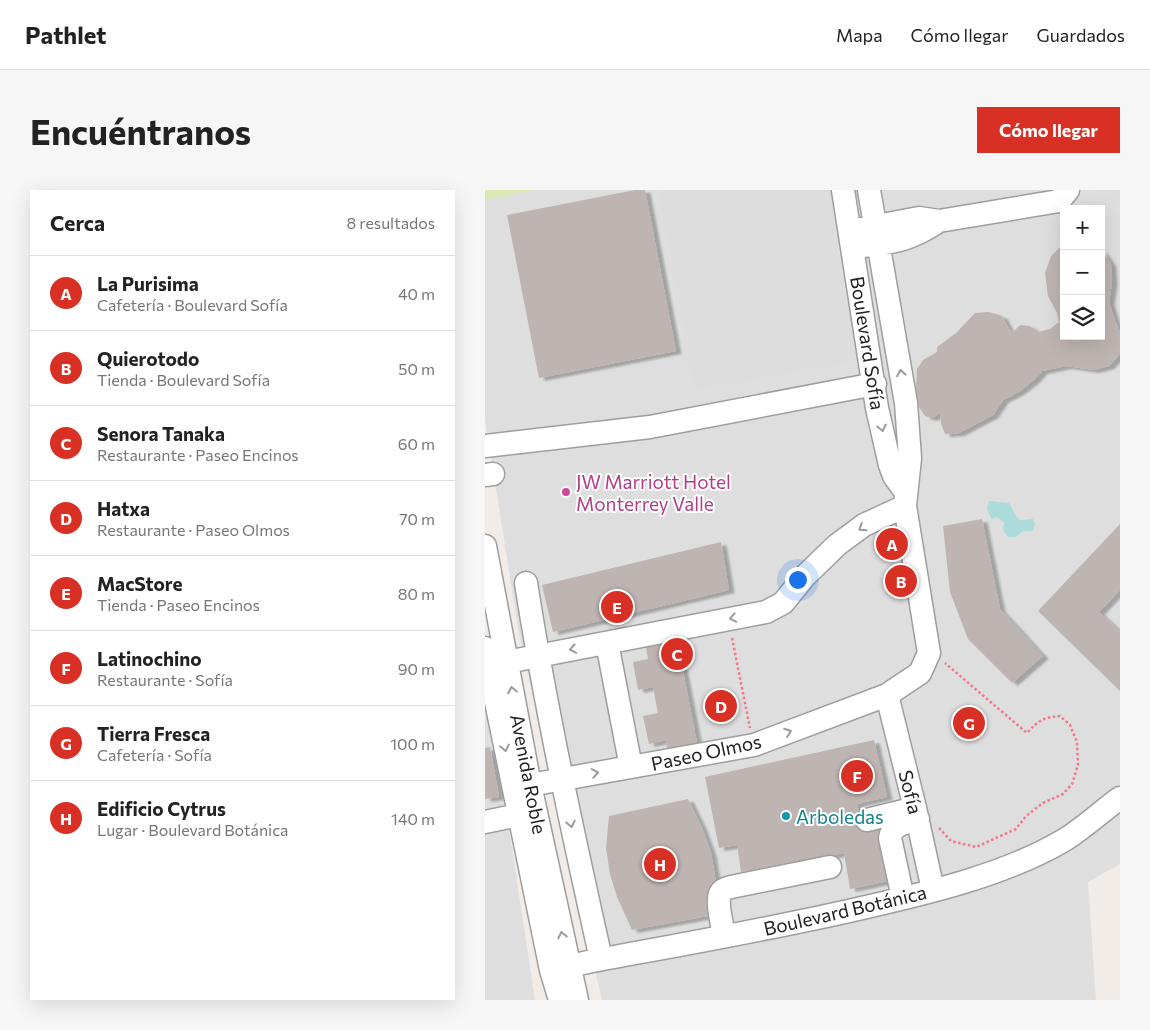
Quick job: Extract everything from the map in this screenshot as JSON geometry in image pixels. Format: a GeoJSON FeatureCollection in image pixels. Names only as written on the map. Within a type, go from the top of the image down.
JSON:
{"type":"FeatureCollection","features":[{"type":"Feature","properties":{"kind":"street","name":"Boulevard Sofía"},"geometry":{"type":"LineString","coordinates":[[843,190],[875,384],[877,408],[890,465],[905,498],[929,651]]}},
{"type":"Feature","properties":{"kind":"street","name":"Boulevard Sofía"},"geometry":{"type":"LineString","coordinates":[[869,190],[906,403],[910,474],[905,498]]}},
{"type":"Feature","properties":{"kind":"street"},"geometry":{"type":"LineString","coordinates":[[851,239],[876,236],[907,239],[921,233],[939,221],[1059,201],[1068,190]]}},
{"type":"Feature","properties":{"kind":"street"},"geometry":{"type":"LineString","coordinates":[[486,446],[650,426],[875,384]]}},
{"type":"Feature","properties":{"kind":"street"},"geometry":{"type":"LineString","coordinates":[[507,662],[766,612],[783,603],[805,576],[837,545],[905,498]]}},
{"type":"Feature","properties":{"kind":"street","name":"Avenida Roble"},"geometry":{"type":"LineString","coordinates":[[485,546],[530,785],[560,968],[560,1000]]}},
{"type":"Feature","properties":{"kind":"street"},"geometry":{"type":"LineString","coordinates":[[526,583],[561,779],[601,959]]}},
{"type":"Feature","properties":{"kind":"street"},"geometry":{"type":"LineString","coordinates":[[607,643],[631,767]]}},
{"type":"Feature","properties":{"kind":"street","name":"Avenida Roble"},"geometry":{"type":"LineString","coordinates":[[485,648],[519,815],[560,968],[577,1000]]}},
{"type":"Feature","properties":{"kind":"street"},"geometry":{"type":"LineString","coordinates":[[896,690],[920,674],[929,651]]}},
{"type":"Feature","properties":{"kind":"street","name":"Paseo Olmos"},"geometry":{"type":"LineString","coordinates":[[530,785],[754,745],[896,690]]}},
{"type":"Feature","properties":{"kind":"street","name":"Sofía"},"geometry":{"type":"LineString","coordinates":[[896,690],[917,814],[933,890]]}},
{"type":"Feature","properties":{"kind":"street","name":"Boulevard Botánica"},"geometry":{"type":"LineString","coordinates":[[560,968],[784,926],[933,890],[990,872],[1028,857],[1066,838],[1120,798]]}},
{"type":"Feature","properties":{"kind":"street"},"geometry":{"type":"LineString","coordinates":[[867,820],[917,814]]}},
{"type":"Feature","properties":{"kind":"street"},"geometry":{"type":"LineString","coordinates":[[903,898],[890,838],[891,831],[917,814]]}},
{"type":"Feature","properties":{"kind":"street"},"geometry":{"type":"LineString","coordinates":[[485,822],[519,815]]}},
{"type":"Feature","properties":{"kind":"street"},"geometry":{"type":"LineString","coordinates":[[725,936],[718,901],[718,896],[724,890],[831,867]]}},
{"type":"Feature","properties":{"kind":"path"},"geometry":{"type":"LineString","coordinates":[[729,619],[754,745]]}},
{"type":"Feature","properties":{"kind":"path"},"geometry":{"type":"LineString","coordinates":[[929,651],[1027,733],[1037,722],[1048,717],[1060,716],[1070,725],[1077,742],[1079,765],[1073,784],[1063,794],[1043,804],[1026,816],[1016,829],[976,847],[951,841],[939,827]]}},
{"type":"Feature","properties":{"kind":"shaded area"},"geometry":{"type":"Polygon","coordinates":[[[485,190],[1120,190],[1120,864],[1088,882],[1096,1000],[602,1000],[519,634],[485,420],[485,190]]]}},
{"type":"Feature","properties":{"kind":"shaded area"},"geometry":{"type":"Polygon","coordinates":[[[673,190],[846,190],[876,357],[695,390],[659,192],[673,190]]]}},
{"type":"Feature","properties":{"kind":"shaded area"},"geometry":{"type":"Polygon","coordinates":[[[1097,190],[1120,190],[1120,206],[1105,208],[1105,205],[1099,205],[1097,190]]]}},
{"type":"Feature","properties":{"kind":"shaded area"},"geometry":{"type":"Polygon","coordinates":[[[485,671],[535,1000],[485,1000],[485,671]]]}},
{"type":"Feature","properties":{"kind":"green space"},"geometry":{"type":"Polygon","coordinates":[[[485,190],[535,190],[485,200],[485,190]]]}},
{"type":"Feature","properties":{"kind":"water"},"geometry":{"type":"Polygon","coordinates":[[[989,501],[1009,503],[1020,520],[1033,519],[1035,525],[1032,531],[1023,531],[1016,537],[1008,537],[1003,530],[1004,522],[997,517],[991,519],[987,508],[989,501]]]}},
{"type":"Feature","properties":{"kind":"building"},"geometry":{"type":"Polygon","coordinates":[[[635,190],[645,190],[676,351],[539,378],[507,215],[635,190]]]}},
{"type":"Feature","properties":{"kind":"building"},"geometry":{"type":"Polygon","coordinates":[[[1060,247],[1060,340],[1105,340],[1105,255],[1111,264],[1112,283],[1109,302],[1120,331],[1119,355],[1109,366],[1094,370],[1066,366],[1042,371],[1020,391],[1003,400],[993,415],[959,433],[945,434],[941,424],[940,413],[932,418],[925,416],[919,407],[916,388],[917,369],[923,360],[937,352],[937,347],[956,333],[975,313],[989,312],[1002,316],[1009,329],[1013,332],[1020,325],[1030,326],[1038,332],[1050,329],[1059,322],[1057,313],[1048,296],[1045,273],[1051,256],[1060,247]]]}},
{"type":"Feature","properties":{"kind":"building"},"geometry":{"type":"Polygon","coordinates":[[[982,519],[1000,609],[1043,656],[1012,683],[968,639],[950,592],[943,526],[982,519]]]}},
{"type":"Feature","properties":{"kind":"building"},"geometry":{"type":"Polygon","coordinates":[[[1120,524],[1120,590],[1099,612],[1120,632],[1120,691],[1038,611],[1120,524]]]}},
{"type":"Feature","properties":{"kind":"building"},"geometry":{"type":"Polygon","coordinates":[[[721,542],[729,590],[553,632],[542,585],[721,542]]]}},
{"type":"Feature","properties":{"kind":"building"},"geometry":{"type":"Polygon","coordinates":[[[677,640],[697,743],[667,750],[666,740],[649,744],[643,716],[658,713],[653,687],[638,690],[633,662],[648,659],[646,647],[677,640]]]}},
{"type":"Feature","properties":{"kind":"building","name":"Arboledas"},"geometry":{"type":"Polygon","coordinates":[[[874,740],[887,797],[857,804],[863,831],[880,828],[888,881],[850,889],[844,853],[741,872],[737,845],[719,848],[705,777],[874,740]]]}},
{"type":"Feature","properties":{"kind":"building"},"geometry":{"type":"Polygon","coordinates":[[[490,747],[499,797],[485,799],[485,748],[490,747]]]}},
{"type":"Feature","properties":{"kind":"building"},"geometry":{"type":"Polygon","coordinates":[[[688,799],[702,828],[711,853],[716,883],[713,915],[632,930],[617,897],[610,874],[606,848],[609,816],[688,799]]]}},
{"type":"Feature","properties":{"kind":"place","name":"JW Marriott Hotel Monterrey Valle"},"geometry":{"type":"Point","coordinates":[566,492]}},
{"type":"Feature","properties":{"kind":"place","name":"La Purisima"},"geometry":{"type":"Point","coordinates":[892,544]}},
{"type":"Feature","properties":{"kind":"place","name":"Quierotodo"},"geometry":{"type":"Point","coordinates":[901,581]}},
{"type":"Feature","properties":{"kind":"place","name":"MacStore"},"geometry":{"type":"Point","coordinates":[617,607]}},
{"type":"Feature","properties":{"kind":"place","name":"Senora Tanaka"},"geometry":{"type":"Point","coordinates":[677,654]}},
{"type":"Feature","properties":{"kind":"place","name":"Hatxa"},"geometry":{"type":"Point","coordinates":[721,706]}},
{"type":"Feature","properties":{"kind":"place","name":"Tierra Fresca"},"geometry":{"type":"Point","coordinates":[969,723]}},
{"type":"Feature","properties":{"kind":"place","name":"Latinochino"},"geometry":{"type":"Point","coordinates":[857,776]}},
{"type":"Feature","properties":{"kind":"place","name":"Arboledas"},"geometry":{"type":"Point","coordinates":[786,816]}},
{"type":"Feature","properties":{"kind":"place","name":"Edificio Cytrus"},"geometry":{"type":"Point","coordinates":[660,864]}}]}
